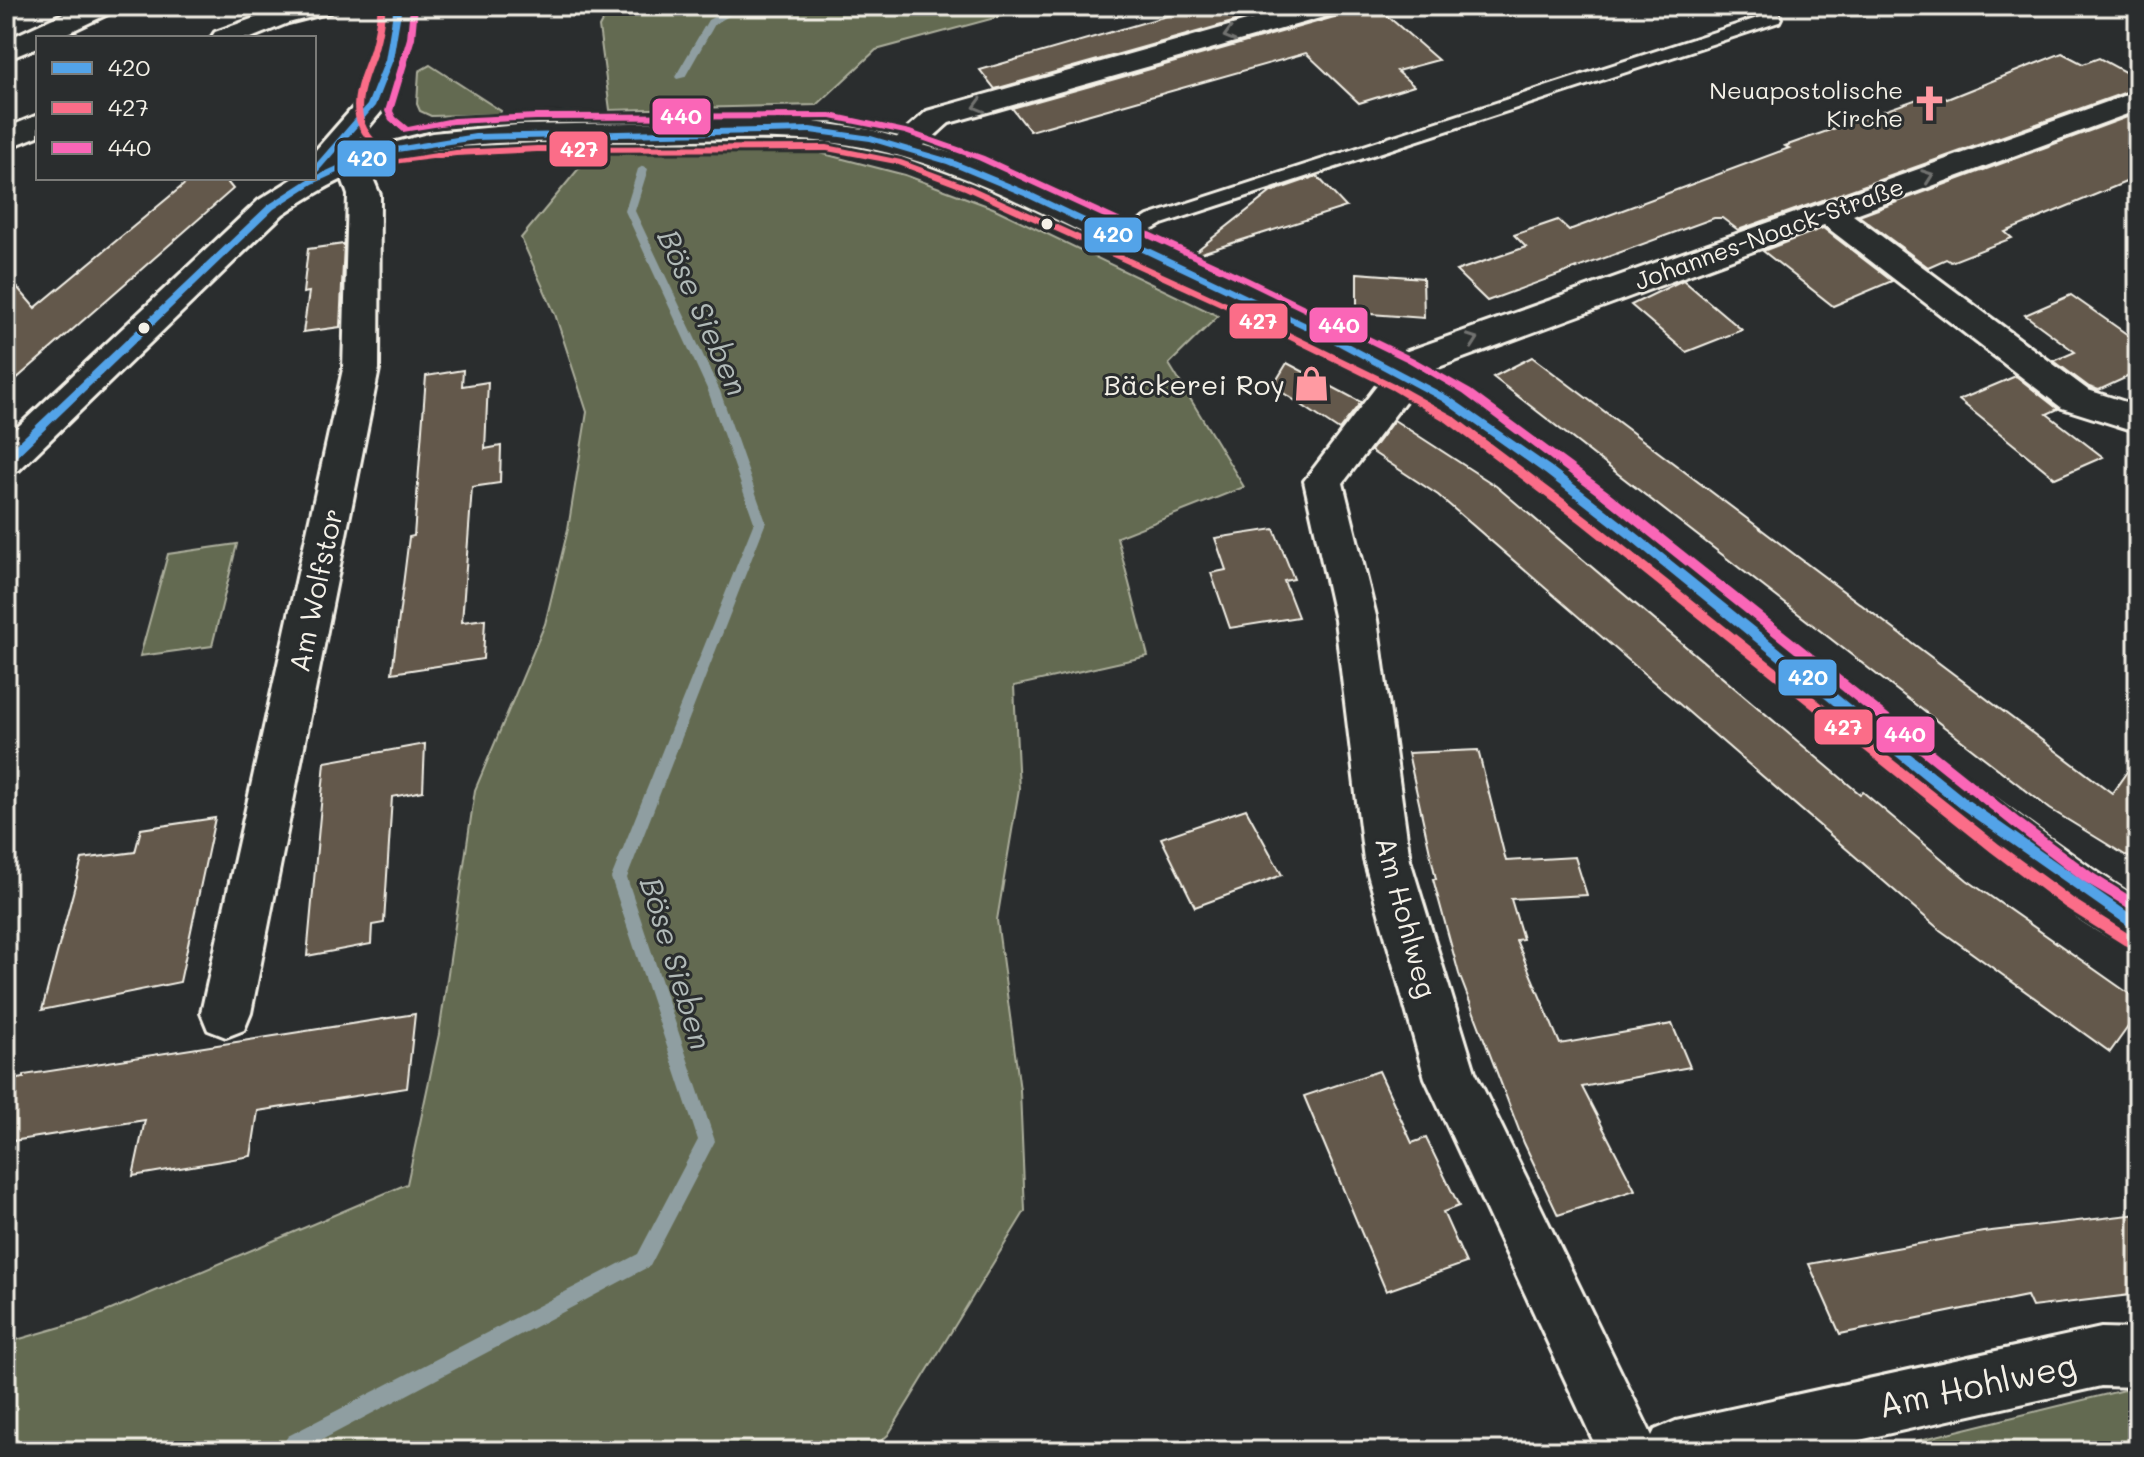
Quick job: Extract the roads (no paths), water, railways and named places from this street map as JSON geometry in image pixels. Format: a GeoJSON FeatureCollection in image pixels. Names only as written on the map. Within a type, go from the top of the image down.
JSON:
{"type":"FeatureCollection","features":[{"type":"Feature","properties":{"kind":"street"},"geometry":{"type":"LineString","coordinates":[[38,36],[102,6]]}},
{"type":"Feature","properties":{"kind":"street"},"geometry":{"type":"LineString","coordinates":[[230,36],[278,17],[321,6]]}},
{"type":"Feature","properties":{"kind":"street"},"geometry":{"type":"LineString","coordinates":[[316,169],[371,106],[389,60],[398,6]]}},
{"type":"Feature","properties":{"kind":"street"},"geometry":{"type":"LineString","coordinates":[[902,147],[938,117],[1331,6]]}},
{"type":"Feature","properties":{"kind":"street"},"geometry":{"type":"LineString","coordinates":[[6,51],[36,37]]}},
{"type":"Feature","properties":{"kind":"street","name":"Johannes-Noack-Straße"},"geometry":{"type":"LineString","coordinates":[[1404,374],[1415,362],[2138,100]]}},
{"type":"Feature","properties":{"kind":"street"},"geometry":{"type":"LineString","coordinates":[[371,106],[376,123],[402,147]]}},
{"type":"Feature","properties":{"kind":"street"},"geometry":{"type":"LineString","coordinates":[[6,140],[36,125]]}},
{"type":"Feature","properties":{"kind":"street"},"geometry":{"type":"LineString","coordinates":[[316,177],[402,147],[454,137],[771,130],[829,132],[902,147],[974,173],[1122,239],[1404,374],[1505,438],[2005,835],[2079,890],[2138,927]]}},
{"type":"Feature","properties":{"kind":"street","name":"Am Wolfstor"},"geometry":{"type":"LineString","coordinates":[[226,1013],[361,369],[364,195],[353,164]]}},
{"type":"Feature","properties":{"kind":"street"},"geometry":{"type":"LineString","coordinates":[[6,460],[271,207],[306,180]]}},
{"type":"Feature","properties":{"kind":"street"},"geometry":{"type":"LineString","coordinates":[[1828,212],[2075,399],[2138,419]]}},
{"type":"Feature","properties":{"kind":"street","name":"Am Hohlweg"},"geometry":{"type":"LineString","coordinates":[[1404,374],[1323,481],[1356,620],[1387,860],[1451,1078],[1629,1451]]}},
{"type":"Feature","properties":{"kind":"street","name":"Am Hohlweg"},"geometry":{"type":"LineString","coordinates":[[1676,1451],[2101,1357],[2138,1358]]}},
{"type":"Feature","properties":{"kind":"lane"},"geometry":{"type":"LineString","coordinates":[[1122,239],[1155,220],[1773,18]]}},
{"type":"Feature","properties":{"kind":"waterway","name":"Böse Sieben"},"geometry":{"type":"LineString","coordinates":[[680,77],[711,22],[742,6]]}},
{"type":"Feature","properties":{"kind":"waterway","name":"Böse Sieben"},"geometry":{"type":"LineString","coordinates":[[288,1451],[295,1443],[644,1260],[707,1141],[619,878],[760,522],[714,391],[630,211],[643,169]]}},
{"type":"Feature","properties":{"kind":"place","name":"Neuapostolische Kirche"},"geometry":{"type":"Point","coordinates":[1929,103]}},
{"type":"Feature","properties":{"kind":"place","name":"Bäckerei Roy"},"geometry":{"type":"Point","coordinates":[1311,384]}}]}
